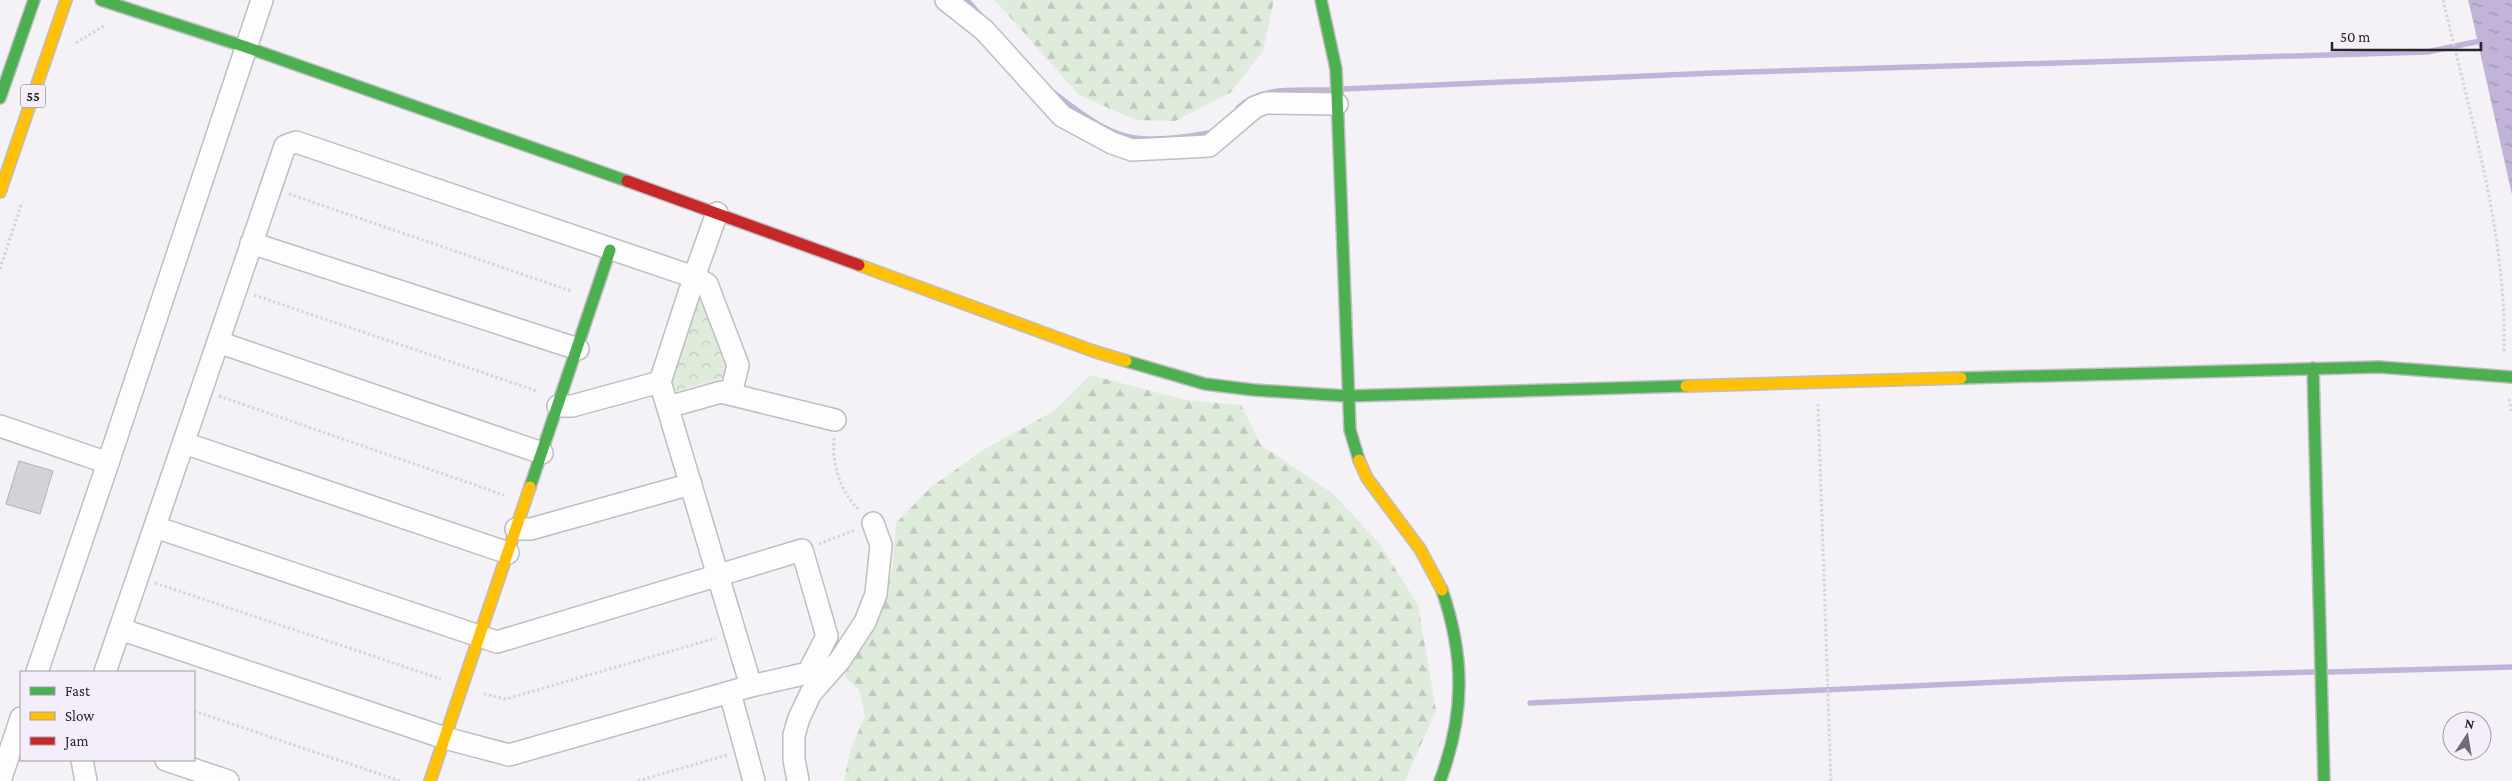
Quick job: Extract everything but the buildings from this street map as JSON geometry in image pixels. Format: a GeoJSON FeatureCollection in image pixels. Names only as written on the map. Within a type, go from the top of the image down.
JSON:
{"type":"FeatureCollection","features":[{"type":"Feature","properties":{"kind":"main road","name":"55"},"geometry":{"type":"LineString","coordinates":[[0,98],[34,0]]}},
{"type":"Feature","properties":{"kind":"main road","name":"55"},"geometry":{"type":"LineString","coordinates":[[0,192],[66,0]]}},
{"type":"Feature","properties":{"kind":"main road"},"geometry":{"type":"LineString","coordinates":[[101,0],[246,46],[717,212],[1093,351],[1205,384],[1254,390],[1347,396],[2313,368],[2378,367],[2508,377]]}},
{"type":"Feature","properties":{"kind":"main road"},"geometry":{"type":"LineString","coordinates":[[1321,0],[1337,80],[1347,396],[1350,430],[1365,475],[1405,525],[1430,565],[1453,624],[1460,668],[1458,717],[1451,750],[1440,781]]}},
{"type":"Feature","properties":{"kind":"main road"},"geometry":{"type":"LineString","coordinates":[[430,781],[610,250]]}},
{"type":"Feature","properties":{"kind":"main road"},"geometry":{"type":"LineString","coordinates":[[2313,368],[2324,781]]}},
{"type":"Feature","properties":{"kind":"street"},"geometry":{"type":"LineString","coordinates":[[37,671],[262,0]]}},
{"type":"Feature","properties":{"kind":"street"},"geometry":{"type":"LineString","coordinates":[[946,0],[984,30],[1062,116],[1112,143],[1132,150],[1210,146],[1255,107],[1266,103],[1337,100]]}},
{"type":"Feature","properties":{"kind":"street"},"geometry":{"type":"LineString","coordinates":[[105,671],[285,146],[296,142],[610,250],[692,284],[707,284],[738,365],[731,394]]}},
{"type":"Feature","properties":{"kind":"street"},"geometry":{"type":"LineString","coordinates":[[717,212],[660,382],[751,686]]}},
{"type":"Feature","properties":{"kind":"street"},"geometry":{"type":"LineString","coordinates":[[251,243],[578,349]]}},
{"type":"Feature","properties":{"kind":"street"},"geometry":{"type":"LineString","coordinates":[[218,342],[542,453]]}},
{"type":"Feature","properties":{"kind":"street"},"geometry":{"type":"LineString","coordinates":[[558,406],[572,406],[660,382]]}},
{"type":"Feature","properties":{"kind":"street"},"geometry":{"type":"LineString","coordinates":[[668,407],[721,392],[836,420]]}},
{"type":"Feature","properties":{"kind":"street"},"geometry":{"type":"LineString","coordinates":[[0,426],[108,463]]}},
{"type":"Feature","properties":{"kind":"street"},"geometry":{"type":"LineString","coordinates":[[184,443],[508,553]]}},
{"type":"Feature","properties":{"kind":"street"},"geometry":{"type":"LineString","coordinates":[[516,529],[531,529],[691,484]]}},
{"type":"Feature","properties":{"kind":"street"},"geometry":{"type":"LineString","coordinates":[[798,781],[794,759],[794,735],[799,718],[811,693],[840,660],[865,622],[876,594],[881,545],[873,524]]}},
{"type":"Feature","properties":{"kind":"street"},"geometry":{"type":"LineString","coordinates":[[120,629],[445,738],[509,755],[751,686],[808,673],[827,636],[802,550],[719,577],[497,642],[155,527]]}},
{"type":"Feature","properties":{"kind":"street"},"geometry":{"type":"LineString","coordinates":[[730,693],[754,781]]}},
{"type":"Feature","properties":{"kind":"street"},"geometry":{"type":"LineString","coordinates":[[0,781],[20,721]]}},
{"type":"Feature","properties":{"kind":"street"},"geometry":{"type":"LineString","coordinates":[[82,761],[86,781]]}},
{"type":"Feature","properties":{"kind":"street"},"geometry":{"type":"LineString","coordinates":[[169,761],[226,781]]}},
{"type":"Feature","properties":{"kind":"path"},"geometry":{"type":"LineString","coordinates":[[2443,0],[2497,236],[2512,411]]}},
{"type":"Feature","properties":{"kind":"path"},"geometry":{"type":"LineString","coordinates":[[270,188],[572,292]]}},
{"type":"Feature","properties":{"kind":"path"},"geometry":{"type":"LineString","coordinates":[[236,289],[538,391]]}},
{"type":"Feature","properties":{"kind":"path"},"geometry":{"type":"LineString","coordinates":[[1817,381],[1831,781]]}},
{"type":"Feature","properties":{"kind":"path"},"geometry":{"type":"LineString","coordinates":[[202,390],[512,498]]}},
{"type":"Feature","properties":{"kind":"path"},"geometry":{"type":"LineString","coordinates":[[802,550],[873,524],[853,503],[836,472],[833,451],[836,420]]}},
{"type":"Feature","properties":{"kind":"path"},"geometry":{"type":"LineString","coordinates":[[138,577],[463,687],[506,699],[736,632]]}},
{"type":"Feature","properties":{"kind":"path"},"geometry":{"type":"LineString","coordinates":[[195,711],[400,781]]}},
{"type":"Feature","properties":{"kind":"path"},"geometry":{"type":"LineString","coordinates":[[638,781],[745,750]]}},
{"type":"Feature","properties":{"kind":"green space"},"geometry":{"type":"Polygon","coordinates":[[[995,0],[1274,0],[1263,51],[1231,92],[1175,121],[1136,120],[1079,95],[995,0]]]}},
{"type":"Feature","properties":{"kind":"green space"},"geometry":{"type":"Polygon","coordinates":[[[699,290],[732,364],[727,377],[674,392],[670,381],[699,290]]]}},
{"type":"Feature","properties":{"kind":"green space"},"geometry":{"type":"Polygon","coordinates":[[[1091,375],[1185,400],[1241,405],[1261,445],[1332,493],[1379,543],[1418,605],[1436,710],[1405,781],[844,781],[850,751],[865,716],[859,690],[844,675],[874,625],[892,570],[896,523],[931,487],[985,449],[1054,411],[1091,375]]]}},
{"type":"Feature","properties":{"kind":"water"},"geometry":{"type":"Polygon","coordinates":[[[2468,0],[2512,0],[2512,195],[2471,12],[2468,0]]]}},
{"type":"Feature","properties":{"kind":"waterway"},"geometry":{"type":"LineString","coordinates":[[967,0],[980,15]]}},
{"type":"Feature","properties":{"kind":"waterway"},"geometry":{"type":"LineString","coordinates":[[1343,89],[1714,73],[2427,52],[2485,40]]}},
{"type":"Feature","properties":{"kind":"waterway"},"geometry":{"type":"LineString","coordinates":[[1238,108],[1248,101],[1269,92],[1329,90]]}},
{"type":"Feature","properties":{"kind":"waterway"},"geometry":{"type":"LineString","coordinates":[[1054,93],[1099,125],[1129,137],[1160,139],[1214,132]]}},
{"type":"Feature","properties":{"kind":"waterway"},"geometry":{"type":"LineString","coordinates":[[2329,672],[2512,667]]}},
{"type":"Feature","properties":{"kind":"waterway"},"geometry":{"type":"LineString","coordinates":[[1530,703],[2066,679],[2315,672]]}},
{"type":"Feature","properties":{"kind":"traffic: fast"},"geometry":{"type":"LineString","coordinates":[[0,98],[34,0]]}},
{"type":"Feature","properties":{"kind":"traffic: fast"},"geometry":{"type":"LineString","coordinates":[[101,0],[246,47],[627,181]]}},
{"type":"Feature","properties":{"kind":"traffic: fast"},"geometry":{"type":"LineString","coordinates":[[1321,0],[1336,69],[1350,430],[1359,460]]}},
{"type":"Feature","properties":{"kind":"traffic: fast"},"geometry":{"type":"LineString","coordinates":[[530,487],[610,250]]}},
{"type":"Feature","properties":{"kind":"traffic: fast"},"geometry":{"type":"LineString","coordinates":[[1126,361],[1205,384],[1254,390],[1347,396],[1686,386]]}},
{"type":"Feature","properties":{"kind":"traffic: fast"},"geometry":{"type":"LineString","coordinates":[[1961,378],[2379,367],[2512,377]]}},
{"type":"Feature","properties":{"kind":"traffic: fast"},"geometry":{"type":"LineString","coordinates":[[2313,368],[2324,781]]}},
{"type":"Feature","properties":{"kind":"traffic: fast"},"geometry":{"type":"LineString","coordinates":[[1440,781],[1454,732],[1459,686],[1455,639],[1442,590]]}},
{"type":"Feature","properties":{"kind":"traffic: slow"},"geometry":{"type":"LineString","coordinates":[[0,192],[66,0]]}},
{"type":"Feature","properties":{"kind":"traffic: slow"},"geometry":{"type":"LineString","coordinates":[[859,265],[1093,351],[1126,361]]}},
{"type":"Feature","properties":{"kind":"traffic: slow"},"geometry":{"type":"LineString","coordinates":[[1686,386],[1961,378]]}},
{"type":"Feature","properties":{"kind":"traffic: slow"},"geometry":{"type":"LineString","coordinates":[[1359,460],[1367,478],[1420,549],[1442,590]]}},
{"type":"Feature","properties":{"kind":"traffic: slow"},"geometry":{"type":"LineString","coordinates":[[430,781],[530,487]]}},
{"type":"Feature","properties":{"kind":"traffic: jam"},"geometry":{"type":"LineString","coordinates":[[627,181],[859,265]]}}]}
